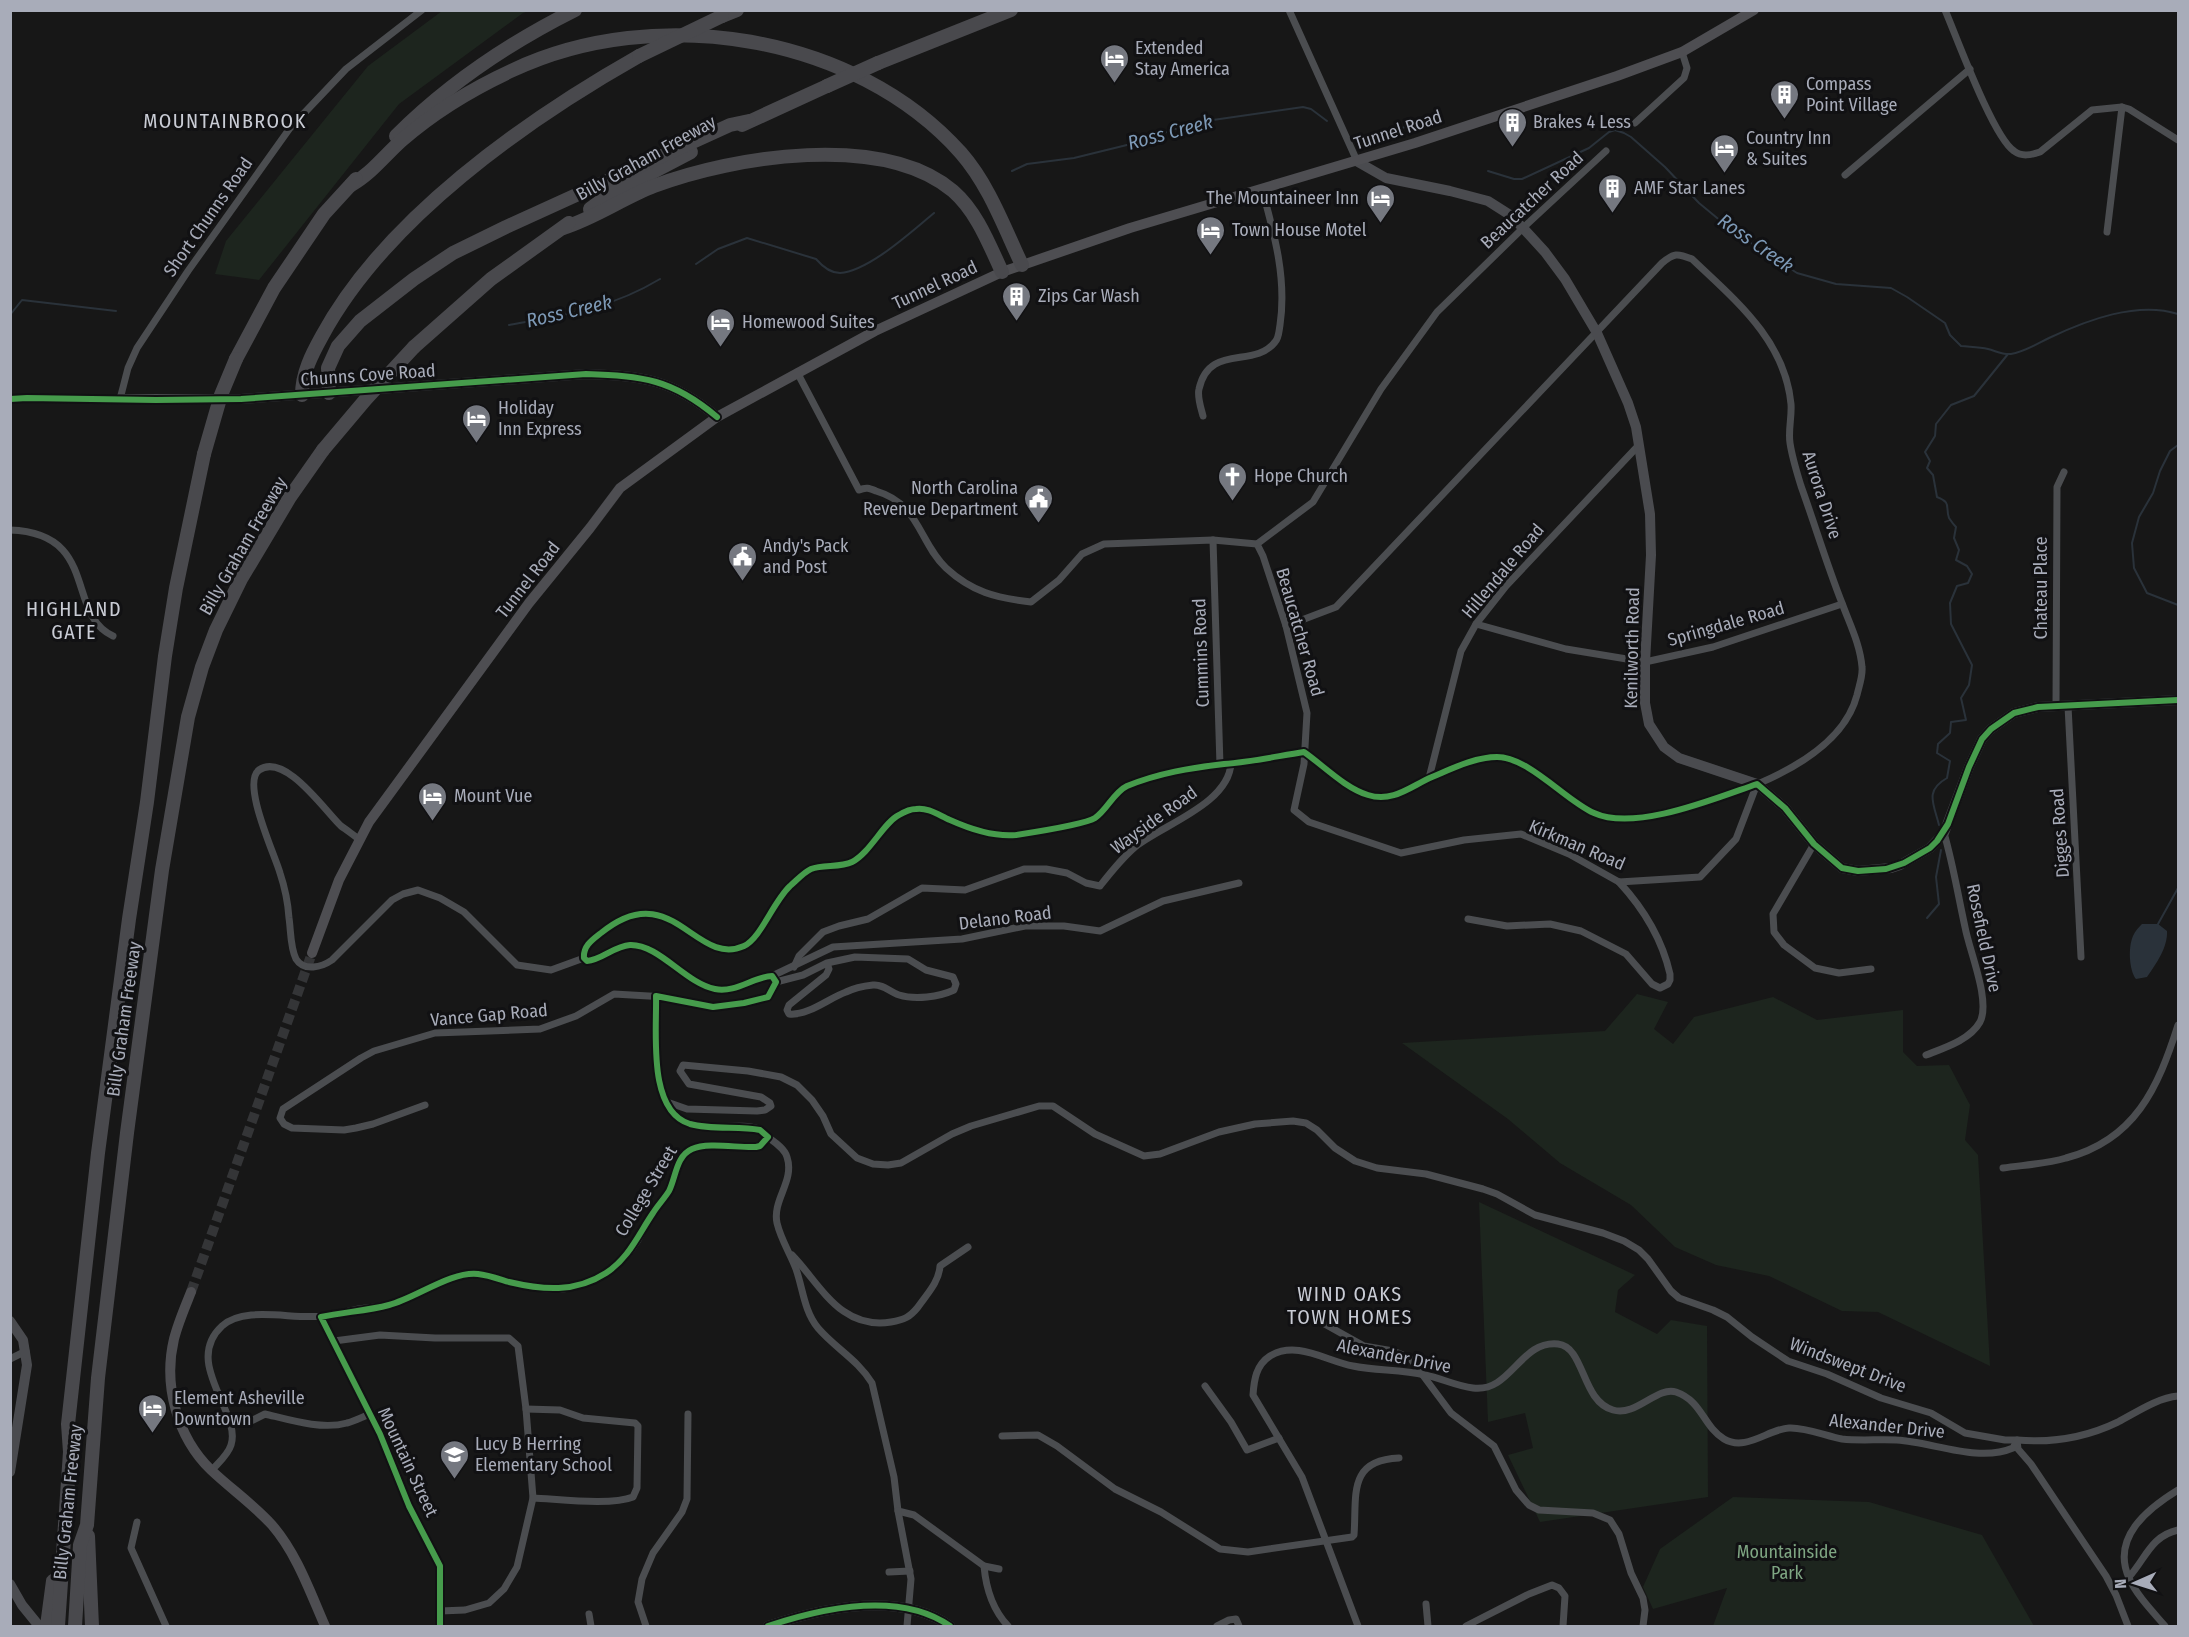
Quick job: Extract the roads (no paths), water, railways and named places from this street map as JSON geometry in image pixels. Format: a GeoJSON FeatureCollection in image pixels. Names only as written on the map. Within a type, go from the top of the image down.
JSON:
{"type":"FeatureCollection","features":[{"type":"Feature","properties":{"kind":"highway","name":"Billy Graham Freeway"},"geometry":{"type":"LineString","coordinates":[[58,1626],[70,1452],[68,1424],[109,1061],[176,588],[204,454],[221,395],[236,359],[274,288],[324,214],[386,146],[416,116],[483,63],[575,10]]}},
{"type":"Feature","properties":{"kind":"highway"},"geometry":{"type":"LineString","coordinates":[[302,395],[305,373],[330,322],[348,294],[399,235],[436,200],[510,138],[594,82],[639,57],[737,10]]}},
{"type":"Feature","properties":{"kind":"highway","name":"Billy Graham Freeway"},"geometry":{"type":"LineString","coordinates":[[75,1626],[80,1545],[87,1525],[98,1378],[128,1122],[162,870],[188,717],[209,648],[241,579],[290,497],[323,450],[414,347],[491,279],[609,195],[749,121],[878,63],[1011,10]]}},
{"type":"Feature","properties":{"kind":"highway"},"geometry":{"type":"LineString","coordinates":[[351,185],[363,178],[402,140],[429,120],[461,98],[514,69],[557,53],[610,41],[658,35],[702,35],[756,43],[812,57],[871,83],[896,98],[945,136],[962,154],[991,198],[1022,265]]}},
{"type":"Feature","properties":{"kind":"highway"},"geometry":{"type":"LineString","coordinates":[[329,393],[330,361],[346,335],[395,292],[443,259],[506,227],[730,124],[749,121]]}},
{"type":"Feature","properties":{"kind":"highway"},"geometry":{"type":"LineString","coordinates":[[563,228],[579,223],[654,186],[726,165],[803,156],[871,158],[915,169],[934,178],[952,191],[962,200],[982,230],[1002,272]]}},
{"type":"Feature","properties":{"kind":"highway"},"geometry":{"type":"LineString","coordinates":[[47,1626],[68,1424]]}},
{"type":"Feature","properties":{"kind":"highway"},"geometry":{"type":"LineString","coordinates":[[87,1525],[92,1626]]}},
{"type":"Feature","properties":{"kind":"main road","name":"Tunnel Road"},"geometry":{"type":"LineString","coordinates":[[312,953],[326,912],[359,839],[380,806],[529,603],[620,488],[717,417],[875,331],[1002,272],[1130,228],[1357,161],[1617,76],[1682,52],[1754,10]]}},
{"type":"Feature","properties":{"kind":"main road"},"geometry":{"type":"LineString","coordinates":[[191,1292],[174,1338],[170,1363],[170,1385],[183,1427],[202,1460],[274,1527],[296,1560],[325,1626]]}},
{"type":"Feature","properties":{"kind":"street","name":"Short Chunns Road"},"geometry":{"type":"LineString","coordinates":[[120,399],[128,368],[137,348],[281,139],[309,106],[346,69],[422,10]]}},
{"type":"Feature","properties":{"kind":"street"},"geometry":{"type":"LineString","coordinates":[[1289,10],[1357,161]]}},
{"type":"Feature","properties":{"kind":"street"},"geometry":{"type":"LineString","coordinates":[[1945,10],[2002,140],[2013,151],[2031,155],[2040,152],[2092,110],[2122,107],[2129,109],[2178,140]]}},
{"type":"Feature","properties":{"kind":"street"},"geometry":{"type":"LineString","coordinates":[[1635,123],[1684,78],[1687,68],[1682,52]]}},
{"type":"Feature","properties":{"kind":"street"},"geometry":{"type":"LineString","coordinates":[[1845,175],[1970,69]]}},
{"type":"Feature","properties":{"kind":"street"},"geometry":{"type":"LineString","coordinates":[[2107,232],[2122,107]]}},
{"type":"Feature","properties":{"kind":"street","name":"Beaucatcher Road"},"geometry":{"type":"LineString","coordinates":[[1304,752],[1307,713],[1286,626],[1257,544],[1313,502],[1381,389],[1437,312],[1606,151]]}},
{"type":"Feature","properties":{"kind":"street","name":"Kenilworth Road"},"geometry":{"type":"LineString","coordinates":[[1357,161],[1368,175],[1376,178],[1386,178],[1478,197],[1510,215],[1545,252],[1565,279],[1597,333],[1628,403],[1636,427],[1650,514],[1651,555],[1645,662],[1645,703],[1649,724],[1664,747],[1679,758],[1757,784],[1785,808],[1814,844],[1837,864],[1847,870],[1876,870],[1904,862],[1930,848],[1944,833],[1969,767],[1987,733],[2020,711],[2062,706],[2178,700]]}},
{"type":"Feature","properties":{"kind":"street"},"geometry":{"type":"LineString","coordinates":[[1203,416],[1198,391],[1206,373],[1217,361],[1266,351],[1277,340],[1283,306],[1281,266],[1262,189]]}},
{"type":"Feature","properties":{"kind":"street","name":"Aurora Drive"},"geometry":{"type":"LineString","coordinates":[[1286,626],[1336,607],[1662,263],[1673,255],[1682,255],[1692,259],[1749,313],[1783,365],[1791,404],[1790,442],[1800,482],[1842,604],[1854,631],[1863,670],[1853,708],[1829,740],[1797,765],[1757,784],[1687,809],[1621,820],[1594,813],[1522,764],[1498,757],[1470,762],[1429,778],[1394,796],[1369,796],[1349,786],[1304,752]]}},
{"type":"Feature","properties":{"kind":"street"},"geometry":{"type":"LineString","coordinates":[[797,372],[859,490],[866,487],[900,501],[918,522],[930,547],[946,567],[979,591],[997,598],[1030,602],[1059,580],[1082,554],[1104,544],[1213,540],[1257,544]]}},
{"type":"Feature","properties":{"kind":"street","name":"Chunns Cove Road"},"geometry":{"type":"LineString","coordinates":[[10,399],[208,399],[302,395],[549,376],[622,375],[642,378],[676,389],[689,395],[717,417]]}},
{"type":"Feature","properties":{"kind":"street","name":"Hillendale Road"},"geometry":{"type":"LineString","coordinates":[[1429,778],[1461,651],[1476,624],[1506,586],[1638,446]]}},
{"type":"Feature","properties":{"kind":"street","name":"Chateau Place"},"geometry":{"type":"LineString","coordinates":[[2062,706],[2057,487],[2064,472]]}},
{"type":"Feature","properties":{"kind":"street"},"geometry":{"type":"LineString","coordinates":[[10,530],[31,532],[45,537],[66,554],[76,569],[92,617],[101,628],[113,636]]}},
{"type":"Feature","properties":{"kind":"street","name":"Cummins Road"},"geometry":{"type":"LineString","coordinates":[[1213,540],[1220,765]]}},
{"type":"Feature","properties":{"kind":"street","name":"Springdale Road"},"geometry":{"type":"LineString","coordinates":[[1476,624],[1566,649],[1645,662],[1713,647],[1842,604]]}},
{"type":"Feature","properties":{"kind":"street","name":"Digges Road"},"geometry":{"type":"LineString","coordinates":[[2062,706],[2081,957]]}},
{"type":"Feature","properties":{"kind":"street"},"geometry":{"type":"LineString","coordinates":[[584,958],[586,947],[603,931],[623,917],[639,914],[660,915],[670,919],[701,940],[716,946],[729,949],[751,943],[781,895],[811,869],[851,862],[873,844],[897,815],[917,808],[932,811],[952,821],[995,835],[1015,835],[1094,819],[1124,788],[1164,773],[1204,765],[1220,765],[1304,752]]}},
{"type":"Feature","properties":{"kind":"street","name":"Kirkman Road"},"geometry":{"type":"LineString","coordinates":[[1304,752],[1304,765],[1294,810],[1309,822],[1401,853],[1464,840],[1521,834],[1569,854],[1619,882],[1700,877],[1736,839],[1757,784]]}},
{"type":"Feature","properties":{"kind":"street","name":"Wayside Road"},"geometry":{"type":"LineString","coordinates":[[794,967],[800,956],[823,932],[868,919],[922,888],[965,891],[1024,868],[1067,873],[1086,883],[1100,886],[1115,866],[1137,846],[1171,826],[1219,791],[1227,779],[1231,763]]}},
{"type":"Feature","properties":{"kind":"street"},"geometry":{"type":"LineString","coordinates":[[359,839],[341,825],[303,784],[286,772],[279,769],[258,770],[253,778],[254,797],[285,888],[293,948],[297,960],[304,966],[324,965],[333,960],[342,948],[392,900],[418,890],[440,898],[464,912],[517,965],[551,969],[584,958]]}},
{"type":"Feature","properties":{"kind":"street","name":"Rosefield Drive"},"geometry":{"type":"LineString","coordinates":[[1926,1055],[1952,1044],[1972,1031],[1980,1021],[1982,1011],[1955,871],[1944,833]]}},
{"type":"Feature","properties":{"kind":"street"},"geometry":{"type":"LineString","coordinates":[[1814,844],[1773,914],[1774,932],[1784,945],[1815,968],[1839,973],[1871,969]]}},
{"type":"Feature","properties":{"kind":"street"},"geometry":{"type":"LineString","coordinates":[[1468,919],[1507,926],[1550,924],[1581,931],[1617,948],[1632,959],[1652,984],[1665,986],[1670,980],[1670,974],[1652,927],[1640,906],[1619,882]]}},
{"type":"Feature","properties":{"kind":"street","name":"Delano Road"},"geometry":{"type":"LineString","coordinates":[[774,979],[833,947],[962,939],[1025,926],[1064,926],[1100,932],[1163,902],[1239,884]]}},
{"type":"Feature","properties":{"kind":"street"},"geometry":{"type":"LineString","coordinates":[[584,958],[587,962],[594,961],[622,946],[641,946],[698,982],[716,989],[740,987],[766,976],[774,979],[796,978],[827,963],[855,957],[908,959],[926,970],[953,977],[956,984],[954,990],[945,994],[912,997],[899,996],[883,986],[873,985],[847,991],[801,1013],[789,1014],[787,1010],[789,1005],[826,975],[829,969],[827,963]]}},
{"type":"Feature","properties":{"kind":"street"},"geometry":{"type":"LineString","coordinates":[[774,979],[768,997],[729,1006],[697,1005],[656,996],[656,1064],[667,1102],[673,1114],[693,1125],[760,1130],[778,1144],[787,1156],[786,1186],[777,1203],[776,1215],[782,1240],[796,1269],[803,1299],[814,1323],[864,1370],[872,1383],[894,1477],[898,1511],[910,1570],[907,1626]]}},
{"type":"Feature","properties":{"kind":"street","name":"Vance Gap Road"},"geometry":{"type":"LineString","coordinates":[[425,1105],[373,1124],[344,1130],[292,1128],[284,1124],[280,1118],[283,1109],[374,1051],[435,1033],[540,1029],[576,1016],[614,994],[656,996]]}},
{"type":"Feature","properties":{"kind":"street"},"geometry":{"type":"LineString","coordinates":[[2003,1168],[2067,1158],[2108,1141],[2126,1127],[2154,1090],[2178,1025]]}},
{"type":"Feature","properties":{"kind":"street","name":"Windswept Drive"},"geometry":{"type":"LineString","coordinates":[[667,1102],[687,1109],[758,1111],[771,1106],[770,1102],[761,1097],[689,1084],[680,1071],[683,1065],[748,1071],[781,1077],[797,1085],[812,1100],[831,1134],[852,1154],[873,1164],[888,1165],[901,1163],[914,1157],[970,1126],[1039,1106],[1053,1106],[1095,1134],[1144,1156],[1160,1155],[1219,1132],[1255,1124],[1306,1123],[1317,1130],[1335,1148],[1355,1161],[1377,1168],[1425,1174],[1483,1189],[1535,1215],[1594,1230],[1624,1241],[1648,1259],[1666,1285],[1679,1298],[1727,1317],[1788,1361],[1827,1374],[1881,1398],[1931,1413],[1965,1433],[2017,1440]]}},
{"type":"Feature","properties":{"kind":"street","name":"College Street"},"geometry":{"type":"LineString","coordinates":[[212,1470],[228,1451],[233,1438],[232,1428],[209,1369],[214,1336],[230,1320],[243,1316],[321,1317],[387,1306],[462,1275],[478,1274],[542,1288],[566,1289],[591,1282],[608,1272],[625,1257],[637,1241],[668,1193],[675,1178],[677,1166],[685,1153],[699,1147],[756,1147],[768,1137]]}},
{"type":"Feature","properties":{"kind":"street"},"geometry":{"type":"LineString","coordinates":[[787,1250],[808,1272],[819,1290],[839,1309],[854,1317],[880,1323],[903,1320],[911,1316],[934,1286],[940,1266],[968,1246]]}},
{"type":"Feature","properties":{"kind":"street"},"geometry":{"type":"LineString","coordinates":[[1314,1313],[1321,1322],[1364,1346],[1406,1355],[1423,1374],[1450,1413],[1494,1446],[1516,1490],[1529,1505],[1539,1510],[1593,1514],[1610,1520],[1619,1534],[1642,1599],[1645,1610],[1643,1626]]}},
{"type":"Feature","properties":{"kind":"street","name":"Mountain Street"},"geometry":{"type":"LineString","coordinates":[[321,1317],[370,1414],[410,1506],[440,1566],[440,1626]]}},
{"type":"Feature","properties":{"kind":"street"},"geometry":{"type":"LineString","coordinates":[[10,1321],[20,1333],[26,1351],[26,1381],[10,1472]]}},
{"type":"Feature","properties":{"kind":"street"},"geometry":{"type":"LineString","coordinates":[[334,1341],[380,1335],[509,1338],[518,1346],[533,1498],[517,1567],[504,1589],[489,1603],[478,1607],[440,1611]]}},
{"type":"Feature","properties":{"kind":"street","name":"Alexander Drive"},"geometry":{"type":"LineString","coordinates":[[1358,1626],[1302,1477],[1253,1395],[1254,1381],[1262,1362],[1277,1352],[1302,1351],[1351,1366],[1423,1374],[1475,1388],[1492,1385],[1507,1377],[1528,1353],[1544,1346],[1558,1344],[1568,1348],[1593,1396],[1603,1406],[1614,1411],[1629,1411],[1658,1395],[1672,1391],[1687,1396],[1700,1408],[1710,1425],[1725,1439],[1742,1442],[1789,1428],[1844,1439],[1898,1440],[1990,1454],[2013,1448],[2017,1440]]}},
{"type":"Feature","properties":{"kind":"street"},"geometry":{"type":"LineString","coordinates":[[10,1359],[26,1351]]}},
{"type":"Feature","properties":{"kind":"street"},"geometry":{"type":"LineString","coordinates":[[1205,1386],[1231,1422],[1247,1450],[1279,1438]]}},
{"type":"Feature","properties":{"kind":"street"},"geometry":{"type":"LineString","coordinates":[[2128,1626],[2106,1576],[2031,1464],[2018,1449],[2017,1440],[2050,1440],[2083,1434],[2108,1426],[2166,1398],[2178,1396]]}},
{"type":"Feature","properties":{"kind":"street"},"geometry":{"type":"LineString","coordinates":[[526,1409],[560,1410],[583,1418],[635,1423],[638,1426],[637,1488],[633,1497],[626,1500],[533,1498]]}},
{"type":"Feature","properties":{"kind":"street"},"geometry":{"type":"LineString","coordinates":[[253,1420],[265,1414],[290,1420],[332,1425],[348,1423],[370,1414]]}},
{"type":"Feature","properties":{"kind":"street"},"geometry":{"type":"LineString","coordinates":[[646,1626],[638,1602],[642,1579],[653,1553],[682,1512],[687,1498],[688,1414]]}},
{"type":"Feature","properties":{"kind":"street"},"geometry":{"type":"LineString","coordinates":[[1002,1436],[1038,1435],[1057,1446],[1115,1489],[1161,1512],[1220,1549],[1248,1552],[1352,1537],[1354,1535],[1354,1502],[1359,1479],[1371,1464],[1379,1460],[1400,1458]]}},
{"type":"Feature","properties":{"kind":"street"},"geometry":{"type":"LineString","coordinates":[[2165,1626],[2135,1588],[2129,1577],[2123,1552],[2133,1526],[2178,1490]]}},
{"type":"Feature","properties":{"kind":"street"},"geometry":{"type":"LineString","coordinates":[[898,1511],[914,1515],[984,1566],[999,1569]]}},
{"type":"Feature","properties":{"kind":"street"},"geometry":{"type":"LineString","coordinates":[[137,1522],[131,1548],[166,1626]]}},
{"type":"Feature","properties":{"kind":"street"},"geometry":{"type":"LineString","coordinates":[[2129,1577],[2158,1538],[2178,1530]]}},
{"type":"Feature","properties":{"kind":"street"},"geometry":{"type":"LineString","coordinates":[[984,1566],[989,1593],[998,1616],[1008,1626]]}},
{"type":"Feature","properties":{"kind":"street"},"geometry":{"type":"LineString","coordinates":[[889,1572],[910,1570]]}},
{"type":"Feature","properties":{"kind":"street"},"geometry":{"type":"LineString","coordinates":[[10,1584],[22,1605],[39,1626]]}},
{"type":"Feature","properties":{"kind":"street"},"geometry":{"type":"LineString","coordinates":[[1466,1626],[1528,1594],[1552,1585],[1559,1588],[1565,1596],[1563,1626]]}},
{"type":"Feature","properties":{"kind":"street"},"geometry":{"type":"LineString","coordinates":[[1426,1604],[1428,1626]]}},
{"type":"Feature","properties":{"kind":"street"},"geometry":{"type":"LineString","coordinates":[[768,1626],[793,1622],[822,1610],[846,1607],[909,1610],[941,1620],[950,1626]]}},
{"type":"Feature","properties":{"kind":"street"},"geometry":{"type":"LineString","coordinates":[[590,1614],[591,1626]]}},
{"type":"Feature","properties":{"kind":"street"},"geometry":{"type":"LineString","coordinates":[[1217,1626],[1236,1619],[1239,1626]]}},
{"type":"Feature","properties":{"kind":"waterway","name":"Ross Creek"},"geometry":{"type":"LineString","coordinates":[[1012,171],[1027,164],[1074,158],[1135,143],[1192,123],[1303,107],[1311,109],[1327,121]]}},
{"type":"Feature","properties":{"kind":"waterway","name":"Ross Creek"},"geometry":{"type":"LineString","coordinates":[[1364,141],[1405,127],[1415,126]]}},
{"type":"Feature","properties":{"kind":"waterway","name":"Ross Creek"},"geometry":{"type":"LineString","coordinates":[[1488,171],[1514,179],[1522,179],[1589,148],[1609,132],[1615,130],[1624,133],[1665,167],[1699,203],[1734,232],[1797,273],[1836,284],[1891,288],[1945,323],[1950,335],[1961,346],[1985,348],[2011,354],[2026,350],[2079,325],[2112,314],[2146,310],[2178,314]]}},
{"type":"Feature","properties":{"kind":"waterway","name":"Ross Creek"},"geometry":{"type":"LineString","coordinates":[[696,264],[718,249],[747,238],[816,259],[833,272],[851,271],[890,249],[934,213]]}},
{"type":"Feature","properties":{"kind":"waterway","name":"Ross Creek"},"geometry":{"type":"LineString","coordinates":[[509,325],[587,310],[623,297],[660,279]]}},
{"type":"Feature","properties":{"kind":"waterway","name":"Ross Creek"},"geometry":{"type":"LineString","coordinates":[[10,315],[22,300],[116,311]]}},
{"type":"Feature","properties":{"kind":"waterway"},"geometry":{"type":"LineString","coordinates":[[1939,825],[1933,804],[1933,793],[1935,788],[1947,778],[1950,761],[1937,753],[1938,744],[1950,733],[1951,722],[1966,720],[1961,698],[1969,685],[1972,665],[1951,624],[1950,603],[1957,586],[1968,583],[1972,574],[1967,566],[1956,560],[1959,550],[1954,538],[1956,527],[1949,518],[1946,503],[1937,497],[1933,475],[1927,468],[1930,461],[1925,452],[1935,436],[1936,424],[1951,405],[1974,396],[2008,354]]}},
{"type":"Feature","properties":{"kind":"waterway"},"geometry":{"type":"LineString","coordinates":[[2178,445],[2170,451],[2160,471],[2153,493],[2139,517],[2132,543],[2134,568],[2147,593],[2178,605]]}},
{"type":"Feature","properties":{"kind":"waterway"},"geometry":{"type":"LineString","coordinates":[[1927,918],[1939,904],[1936,877],[1941,850]]}},
{"type":"Feature","properties":{"kind":"waterway"},"geometry":{"type":"LineString","coordinates":[[2158,924],[2178,888]]}},
{"type":"Feature","properties":{"kind":"tunnel"},"geometry":{"type":"LineString","coordinates":[[191,1292],[312,953]]}},
{"type":"Feature","properties":{"kind":"place","name":"Extended Stay America"},"geometry":{"type":"Point","coordinates":[1114,84]}},
{"type":"Feature","properties":{"kind":"place","name":"Compass Point Village"},"geometry":{"type":"Point","coordinates":[1785,120]}},
{"type":"Feature","properties":{"kind":"place","name":"Brakes 4 Less"},"geometry":{"type":"Point","coordinates":[1512,148]}},
{"type":"Feature","properties":{"kind":"place","name":"Country Inn & Suites"},"geometry":{"type":"Point","coordinates":[1725,174]}},
{"type":"Feature","properties":{"kind":"place","name":"AMF Star Lanes"},"geometry":{"type":"Point","coordinates":[1613,214]}},
{"type":"Feature","properties":{"kind":"place","name":"The Mountaineer Inn"},"geometry":{"type":"Point","coordinates":[1380,224]}},
{"type":"Feature","properties":{"kind":"place","name":"Town House Motel"},"geometry":{"type":"Point","coordinates":[1211,256]}},
{"type":"Feature","properties":{"kind":"place","name":"Zips Car Wash"},"geometry":{"type":"Point","coordinates":[1017,322]}},
{"type":"Feature","properties":{"kind":"place","name":"Homewood Suites"},"geometry":{"type":"Point","coordinates":[721,348]}},
{"type":"Feature","properties":{"kind":"place","name":"Holiday Inn Express"},"geometry":{"type":"Point","coordinates":[477,444]}},
{"type":"Feature","properties":{"kind":"place","name":"Hope Church"},"geometry":{"type":"Point","coordinates":[1233,502]}},
{"type":"Feature","properties":{"kind":"place","name":"North Carolina Revenue Department"},"geometry":{"type":"Point","coordinates":[1039,524]}},
{"type":"Feature","properties":{"kind":"place","name":"Andy's Pack and Post"},"geometry":{"type":"Point","coordinates":[742,582]}},
{"type":"Feature","properties":{"kind":"place","name":"Mount Vue"},"geometry":{"type":"Point","coordinates":[433,822]}},
{"type":"Feature","properties":{"kind":"place","name":"Element Asheville Downtown"},"geometry":{"type":"Point","coordinates":[153,1434]}},
{"type":"Feature","properties":{"kind":"place","name":"Lucy B Herring Elementary School"},"geometry":{"type":"Point","coordinates":[454,1480]}},
{"type":"Feature","properties":{"kind":"district","name":"MOUNTAINBROOK"},"geometry":{"type":"Point","coordinates":[225,121]}},
{"type":"Feature","properties":{"kind":"district","name":"HIGHLAND GATE"},"geometry":{"type":"Point","coordinates":[74,620]}},
{"type":"Feature","properties":{"kind":"district","name":"WIND OAKS TOWN HOMES"},"geometry":{"type":"Point","coordinates":[1350,1306]}},
{"type":"Feature","properties":{"kind":"park label","name":"Mountainside Park"},"geometry":{"type":"Point","coordinates":[1787,1562]}}]}
